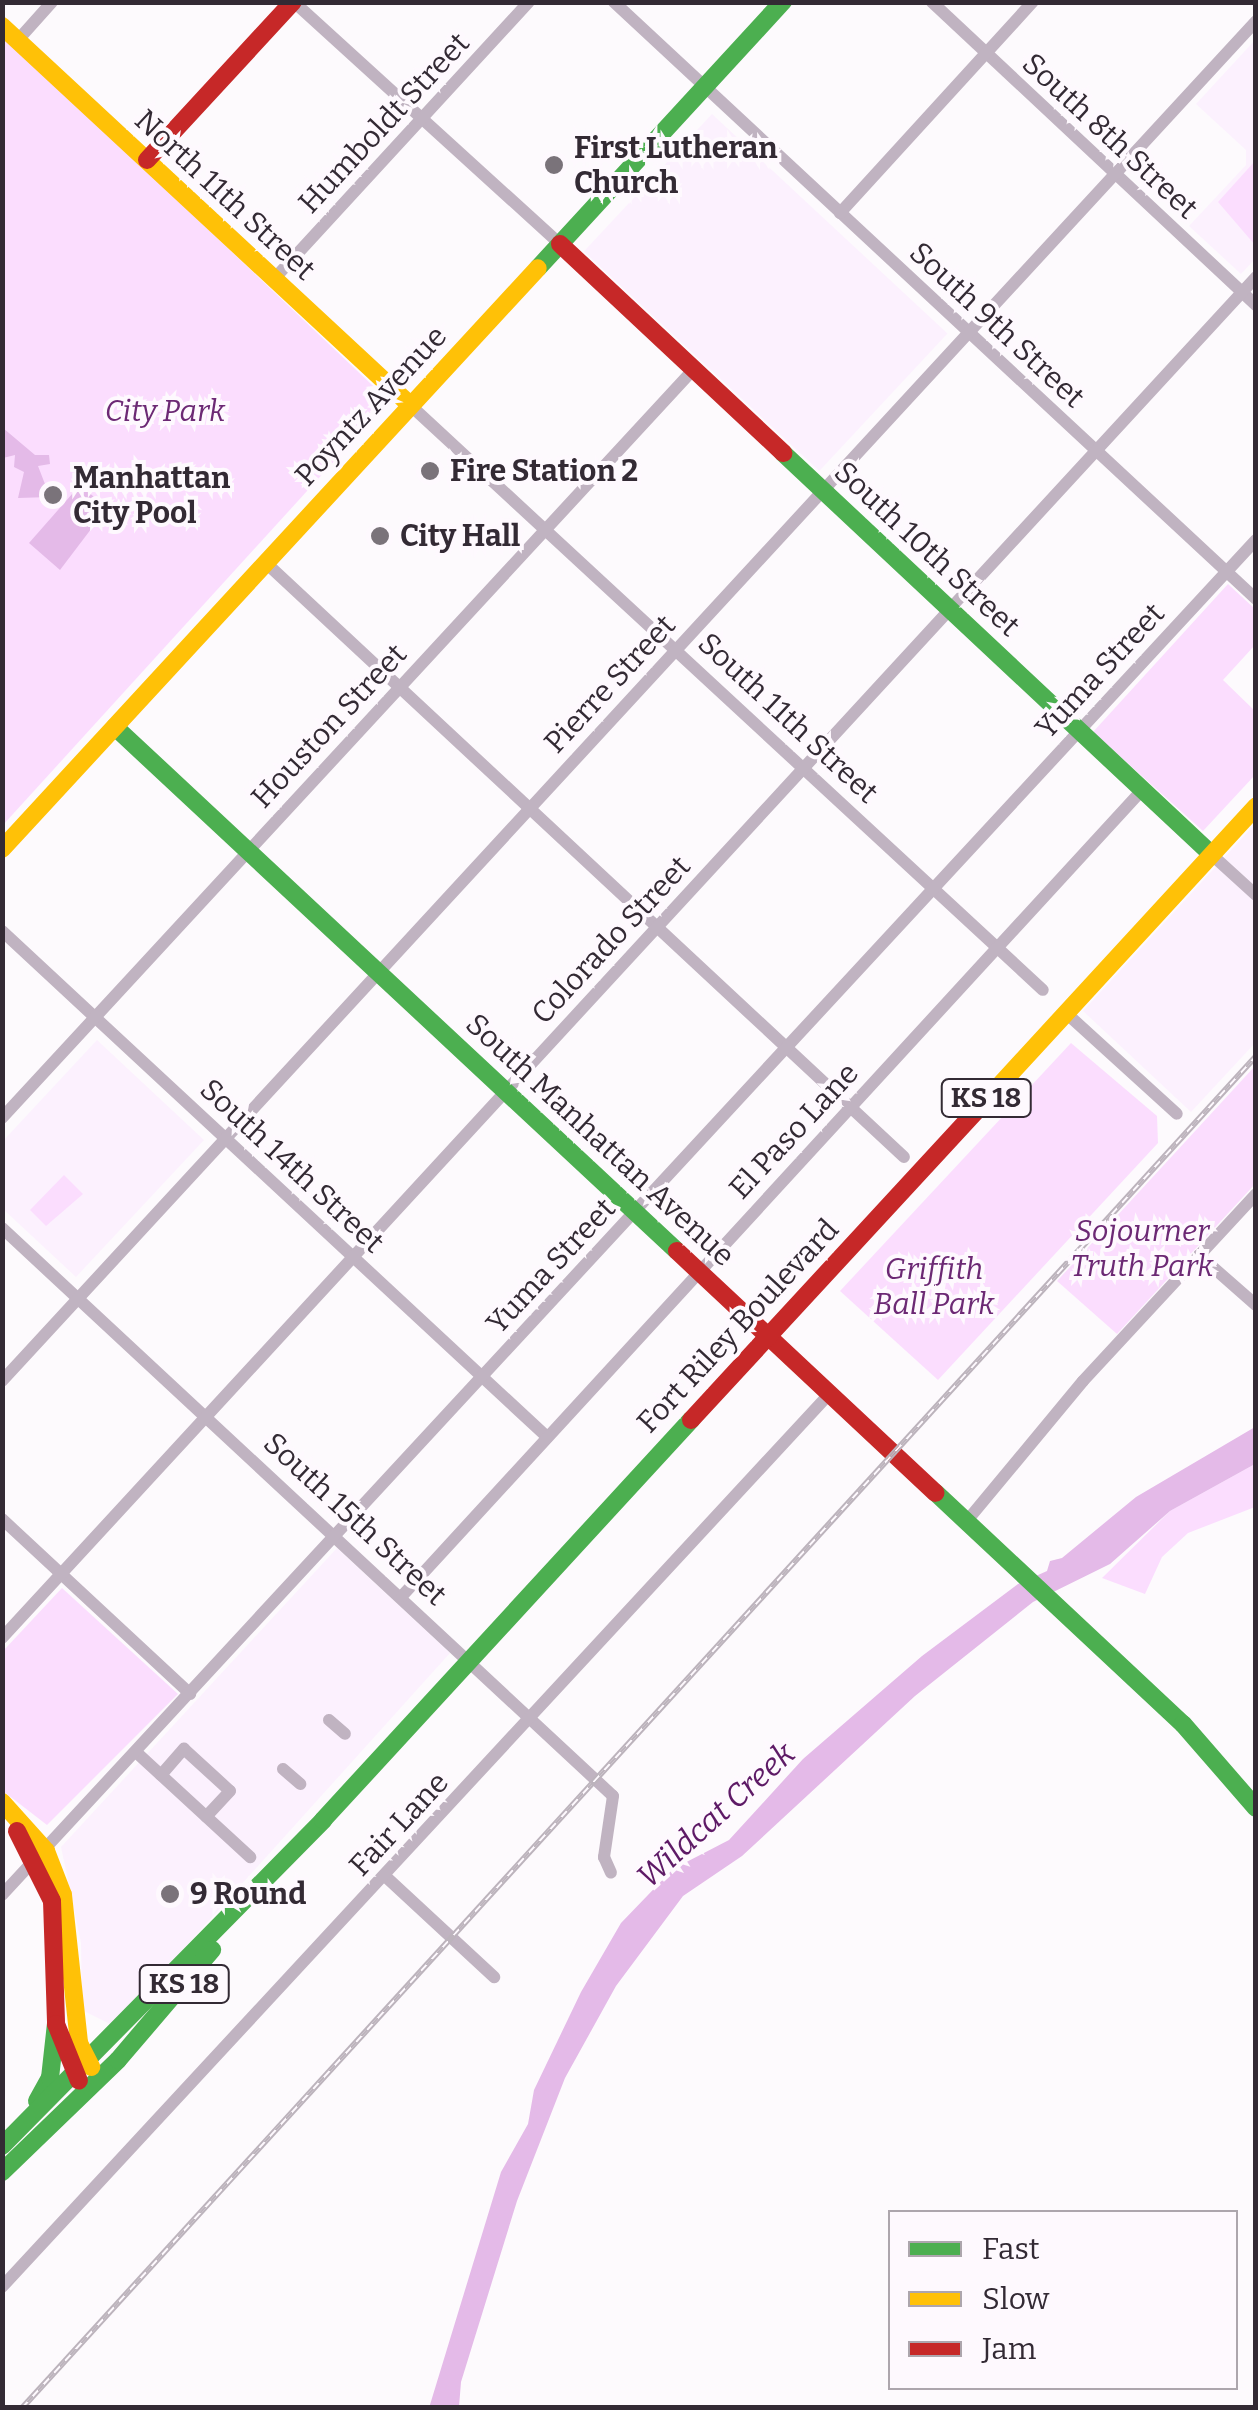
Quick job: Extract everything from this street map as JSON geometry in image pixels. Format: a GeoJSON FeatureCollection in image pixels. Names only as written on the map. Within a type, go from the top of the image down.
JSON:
{"type":"FeatureCollection","features":[{"type":"Feature","properties":{"kind":"main road"},"geometry":{"type":"LineString","coordinates":[[147,160],[293,2]]}},
{"type":"Feature","properties":{"kind":"main road","name":"Poyntz Avenue"},"geometry":{"type":"LineString","coordinates":[[2,849],[783,2]]}},
{"type":"Feature","properties":{"kind":"main road","name":"North 11th Street"},"geometry":{"type":"LineString","coordinates":[[2,26],[410,404]]}},
{"type":"Feature","properties":{"kind":"main road","name":"South 10th Street"},"geometry":{"type":"LineString","coordinates":[[560,244],[1211,854]]}},
{"type":"Feature","properties":{"kind":"main road","name":"South Manhattan Avenue"},"geometry":{"type":"LineString","coordinates":[[115,726],[1183,1724],[1256,1808]]}},
{"type":"Feature","properties":{"kind":"main road","name":"Fort Riley Boulevard"},"geometry":{"type":"LineString","coordinates":[[2,2146],[168,2004],[262,1884],[1256,806]]}},
{"type":"Feature","properties":{"kind":"main road"},"geometry":{"type":"LineString","coordinates":[[2,1802],[63,1895],[86,2075]]}},
{"type":"Feature","properties":{"kind":"main road"},"geometry":{"type":"LineString","coordinates":[[2,1815],[40,1856],[52,1900],[56,2024],[50,2078],[19,2129]]}},
{"type":"Feature","properties":{"kind":"main road"},"geometry":{"type":"LineString","coordinates":[[56,2024],[86,2075]]}},
{"type":"Feature","properties":{"kind":"main road","name":"Fort Riley Boulevard"},"geometry":{"type":"LineString","coordinates":[[2,2172],[86,2075]]}},
{"type":"Feature","properties":{"kind":"street"},"geometry":{"type":"LineString","coordinates":[[18,40],[52,2]]}},
{"type":"Feature","properties":{"kind":"street"},"geometry":{"type":"LineString","coordinates":[[293,2],[560,244]]}},
{"type":"Feature","properties":{"kind":"street","name":"Humboldt Street"},"geometry":{"type":"LineString","coordinates":[[276,278],[529,2]]}},
{"type":"Feature","properties":{"kind":"street","name":"South 9th Street"},"geometry":{"type":"LineString","coordinates":[[614,2],[1256,599]]}},
{"type":"Feature","properties":{"kind":"street","name":"South 8th Street"},"geometry":{"type":"LineString","coordinates":[[932,2],[1256,305]]}},
{"type":"Feature","properties":{"kind":"street"},"geometry":{"type":"LineString","coordinates":[[840,213],[1033,2]]}},
{"type":"Feature","properties":{"kind":"street","name":"Pierre Street"},"geometry":{"type":"LineString","coordinates":[[2,1380],[1256,22]]}},
{"type":"Feature","properties":{"kind":"street","name":"Colorado Street"},"geometry":{"type":"LineString","coordinates":[[2,1638],[1256,278]]}},
{"type":"Feature","properties":{"kind":"street","name":"Houston Street"},"geometry":{"type":"LineString","coordinates":[[2,1118],[694,370]]}},
{"type":"Feature","properties":{"kind":"street","name":"South 11th Street"},"geometry":{"type":"LineString","coordinates":[[410,404],[1043,990]]}},
{"type":"Feature","properties":{"kind":"street","name":"Yuma Street"},"geometry":{"type":"LineString","coordinates":[[2,1895],[1256,540]]}},
{"type":"Feature","properties":{"kind":"street"},"geometry":{"type":"LineString","coordinates":[[266,562],[904,1156]]}},
{"type":"Feature","properties":{"kind":"street","name":"El Paso Lane"},"geometry":{"type":"LineString","coordinates":[[402,1596],[1143,789]]}},
{"type":"Feature","properties":{"kind":"street","name":"South 10th Street"},"geometry":{"type":"LineString","coordinates":[[1211,854],[1256,895]]}},
{"type":"Feature","properties":{"kind":"street","name":"South 14th Street"},"geometry":{"type":"LineString","coordinates":[[2,931],[547,1437]]}},
{"type":"Feature","properties":{"kind":"street"},"geometry":{"type":"LineString","coordinates":[[1066,1012],[1177,1114]]}},
{"type":"Feature","properties":{"kind":"street"},"geometry":{"type":"LineString","coordinates":[[966,1522],[1256,1194]]}},
{"type":"Feature","properties":{"kind":"street","name":"South 15th Street"},"geometry":{"type":"LineString","coordinates":[[2,1228],[613,1796],[604,1857],[611,1873]]}},
{"type":"Feature","properties":{"kind":"street"},"geometry":{"type":"LineString","coordinates":[[1199,1255],[1256,1305]]}},
{"type":"Feature","properties":{"kind":"street","name":"Fair Lane"},"geometry":{"type":"LineString","coordinates":[[2,2287],[830,1393]]}},
{"type":"Feature","properties":{"kind":"street"},"geometry":{"type":"LineString","coordinates":[[2,1519],[190,1694]]}},
{"type":"Feature","properties":{"kind":"street"},"geometry":{"type":"LineString","coordinates":[[329,1720],[346,1734]]}},
{"type":"Feature","properties":{"kind":"street"},"geometry":{"type":"LineString","coordinates":[[161,1775],[184,1749],[219,1780],[230,1791],[206,1817]]}},
{"type":"Feature","properties":{"kind":"street"},"geometry":{"type":"LineString","coordinates":[[137,1753],[250,1857]]}},
{"type":"Feature","properties":{"kind":"street"},"geometry":{"type":"LineString","coordinates":[[284,1770],[300,1784]]}},
{"type":"Feature","properties":{"kind":"street"},"geometry":{"type":"LineString","coordinates":[[385,1876],[494,1978]]}},
{"type":"Feature","properties":{"kind":"shaded area"},"geometry":{"type":"Polygon","coordinates":[[[1255,40],[1255,259],[1241,274],[1189,226],[1246,165],[1246,150],[1196,104],[1255,40]]]}},
{"type":"Feature","properties":{"kind":"shaded area"},"geometry":{"type":"Polygon","coordinates":[[[712,114],[947,334],[819,471],[584,251],[712,114]]]}},
{"type":"Feature","properties":{"kind":"shaded area"},"geometry":{"type":"Polygon","coordinates":[[[3,428],[35,455],[49,455],[50,464],[38,466],[50,497],[18,498],[24,472],[14,467],[15,455],[3,458],[3,428]]]}},
{"type":"Feature","properties":{"kind":"shaded area"},"geometry":{"type":"Polygon","coordinates":[[[80,485],[107,508],[60,570],[29,543],[80,485]]]}},
{"type":"Feature","properties":{"kind":"shaded area"},"geometry":{"type":"Polygon","coordinates":[[[1255,824],[1255,1043],[1191,1112],[1083,1011],[1255,824]]]}},
{"type":"Feature","properties":{"kind":"shaded area"},"geometry":{"type":"Polygon","coordinates":[[[97,1040],[204,1140],[76,1277],[3,1209],[2,1142],[97,1040]]]}},
{"type":"Feature","properties":{"kind":"shaded area","name":"Wildcat Creek"},"geometry":{"type":"Polygon","coordinates":[[[1255,1427],[1255,1464],[1170,1511],[1110,1564],[1033,1602],[915,1696],[742,1856],[683,1896],[616,1986],[565,2078],[517,2201],[461,2382],[459,2407],[429,2408],[501,2172],[528,2124],[534,2090],[581,1992],[621,1923],[673,1869],[729,1840],[803,1759],[922,1656],[1018,1584],[1047,1571],[1050,1561],[1062,1558],[1136,1497],[1255,1427]]]}},
{"type":"Feature","properties":{"kind":"shaded area"},"geometry":{"type":"Polygon","coordinates":[[[337,1548],[450,1653],[114,2026],[82,2010],[81,1943],[61,1847],[337,1548]]]}},
{"type":"Feature","properties":{"kind":"green space","name":"City Park"},"geometry":{"type":"Polygon","coordinates":[[[2,34],[389,401],[3,825],[2,825],[2,34]]]}},
{"type":"Feature","properties":{"kind":"green space"},"geometry":{"type":"Polygon","coordinates":[[[1255,161],[1255,245],[1218,202],[1255,161]]]}},
{"type":"Feature","properties":{"kind":"green space"},"geometry":{"type":"Polygon","coordinates":[[[1228,584],[1255,609],[1255,645],[1223,680],[1255,711],[1255,775],[1203,831],[1093,732],[1228,584]]]}},
{"type":"Feature","properties":{"kind":"green space","name":"Griffith Ball Park"},"geometry":{"type":"Polygon","coordinates":[[[1071,1043],[1157,1116],[1158,1143],[938,1380],[840,1291],[1071,1043]]]}},
{"type":"Feature","properties":{"kind":"green space","name":"Sojourner Truth Park"},"geometry":{"type":"Polygon","coordinates":[[[1255,1066],[1255,1184],[1117,1334],[1057,1281],[1255,1066]]]}},
{"type":"Feature","properties":{"kind":"green space"},"geometry":{"type":"Polygon","coordinates":[[[64,1175],[83,1194],[46,1226],[30,1210],[64,1175]]]}},
{"type":"Feature","properties":{"kind":"green space"},"geometry":{"type":"Polygon","coordinates":[[[1255,1464],[1255,1507],[1188,1533],[1162,1557],[1145,1594],[1102,1578],[1170,1511],[1255,1464]]]}},
{"type":"Feature","properties":{"kind":"green space"},"geometry":{"type":"Polygon","coordinates":[[[62,1588],[178,1694],[47,1825],[3,1791],[3,1651],[62,1588]]]}},
{"type":"Feature","properties":{"kind":"railway"},"geometry":{"type":"LineString","coordinates":[[22,2408],[1256,1056]]}},
{"type":"Feature","properties":{"kind":"traffic: fast"},"geometry":{"type":"LineString","coordinates":[[538,268],[783,2]]}},
{"type":"Feature","properties":{"kind":"traffic: fast"},"geometry":{"type":"LineString","coordinates":[[783,453],[1211,854]]}},
{"type":"Feature","properties":{"kind":"traffic: fast"},"geometry":{"type":"LineString","coordinates":[[115,727],[677,1251]]}},
{"type":"Feature","properties":{"kind":"traffic: fast"},"geometry":{"type":"LineString","coordinates":[[2,2146],[323,1820],[691,1420]]}},
{"type":"Feature","properties":{"kind":"traffic: fast"},"geometry":{"type":"LineString","coordinates":[[936,1493],[1183,1724],[1256,1808]]}},
{"type":"Feature","properties":{"kind":"traffic: fast"},"geometry":{"type":"LineString","coordinates":[[2,2172],[118,2060],[212,1950]]}},
{"type":"Feature","properties":{"kind":"traffic: fast"},"geometry":{"type":"LineString","coordinates":[[37,2101],[50,2078],[56,2024]]}},
{"type":"Feature","properties":{"kind":"traffic: slow"},"geometry":{"type":"LineString","coordinates":[[2,26],[409,404]]}},
{"type":"Feature","properties":{"kind":"traffic: slow"},"geometry":{"type":"LineString","coordinates":[[2,849],[538,268]]}},
{"type":"Feature","properties":{"kind":"traffic: slow"},"geometry":{"type":"LineString","coordinates":[[976,1111],[1256,806]]}},
{"type":"Feature","properties":{"kind":"traffic: slow"},"geometry":{"type":"LineString","coordinates":[[2,1802],[46,1851],[63,1895],[79,2043],[91,2067]]}},
{"type":"Feature","properties":{"kind":"traffic: jam"},"geometry":{"type":"LineString","coordinates":[[147,160],[293,2]]}},
{"type":"Feature","properties":{"kind":"traffic: jam"},"geometry":{"type":"LineString","coordinates":[[560,244],[783,453]]}},
{"type":"Feature","properties":{"kind":"traffic: jam"},"geometry":{"type":"LineString","coordinates":[[691,1420],[976,1111]]}},
{"type":"Feature","properties":{"kind":"traffic: jam"},"geometry":{"type":"LineString","coordinates":[[677,1251],[936,1493]]}},
{"type":"Feature","properties":{"kind":"traffic: jam"},"geometry":{"type":"LineString","coordinates":[[17,1831],[52,1901],[56,2024],[79,2081]]}},
{"type":"Feature","properties":{"kind":"place","name":"First Lutheran Church"},"geometry":{"type":"Point","coordinates":[554,165]}},
{"type":"Feature","properties":{"kind":"place","name":"Fire Station 2"},"geometry":{"type":"Point","coordinates":[430,471]}},
{"type":"Feature","properties":{"kind":"place","name":"Manhattan City Pool"},"geometry":{"type":"Point","coordinates":[53,495]}},
{"type":"Feature","properties":{"kind":"place","name":"City Hall"},"geometry":{"type":"Point","coordinates":[380,536]}},
{"type":"Feature","properties":{"kind":"place","name":"9 Round"},"geometry":{"type":"Point","coordinates":[170,1894]}}]}
